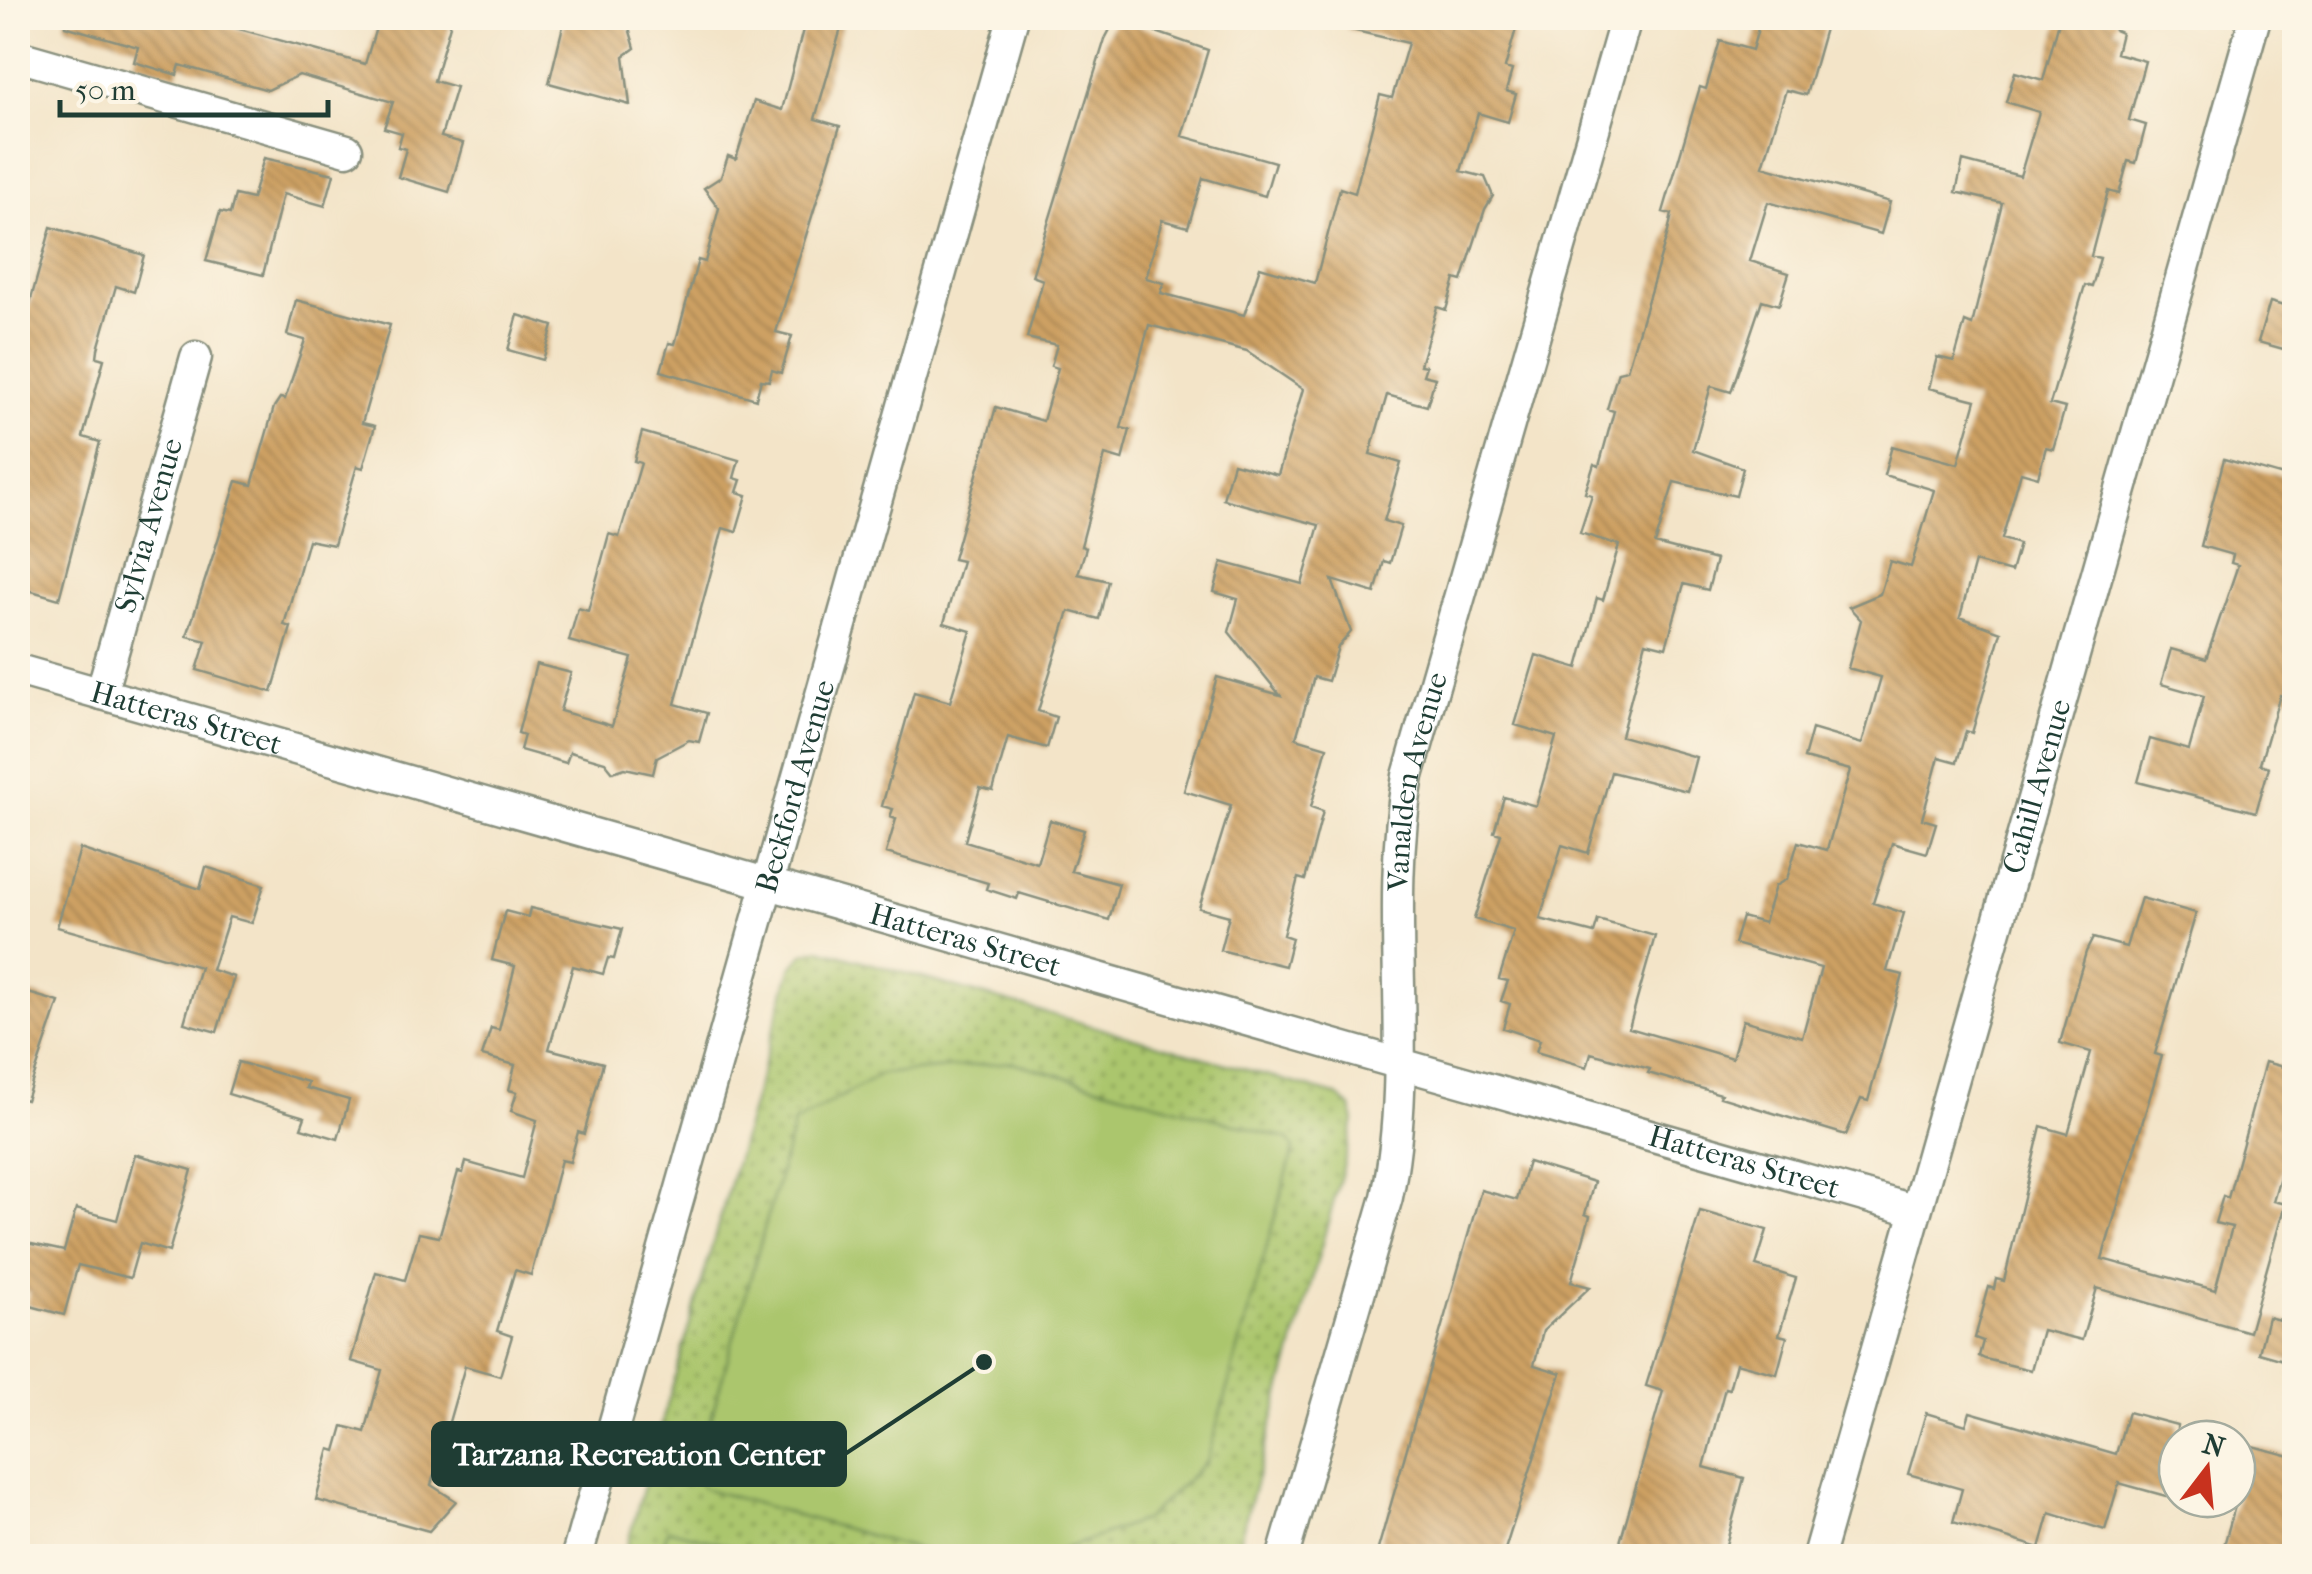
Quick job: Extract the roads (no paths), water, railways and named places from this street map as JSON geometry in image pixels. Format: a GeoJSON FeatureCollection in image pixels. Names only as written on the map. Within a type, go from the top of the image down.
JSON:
{"type":"FeatureCollection","features":[{"type":"Feature","properties":{"kind":"street","name":"Beckford Avenue"},"geometry":{"type":"LineString","coordinates":[[577,1556],[1014,18]]}},
{"type":"Feature","properties":{"kind":"street","name":"Vanalden Avenue"},"geometry":{"type":"LineString","coordinates":[[1283,1556],[1387,1196],[1399,1140],[1396,880],[1408,776],[1626,18]]}},
{"type":"Feature","properties":{"kind":"street","name":"Cahill Avenue"},"geometry":{"type":"LineString","coordinates":[[1818,1556],[1913,1210],[2255,18]]}},
{"type":"Feature","properties":{"kind":"street"},"geometry":{"type":"LineString","coordinates":[[18,56],[347,150]]}},
{"type":"Feature","properties":{"kind":"street","name":"Sylvia Avenue"},"geometry":{"type":"LineString","coordinates":[[101,694],[196,356]]}},
{"type":"Feature","properties":{"kind":"street","name":"Hatteras Street"},"geometry":{"type":"LineString","coordinates":[[18,670],[1913,1210]]}},
{"type":"Feature","properties":{"kind":"place","name":"Tarzana Recreation Center"},"geometry":{"type":"Point","coordinates":[984,1362]}}]}
